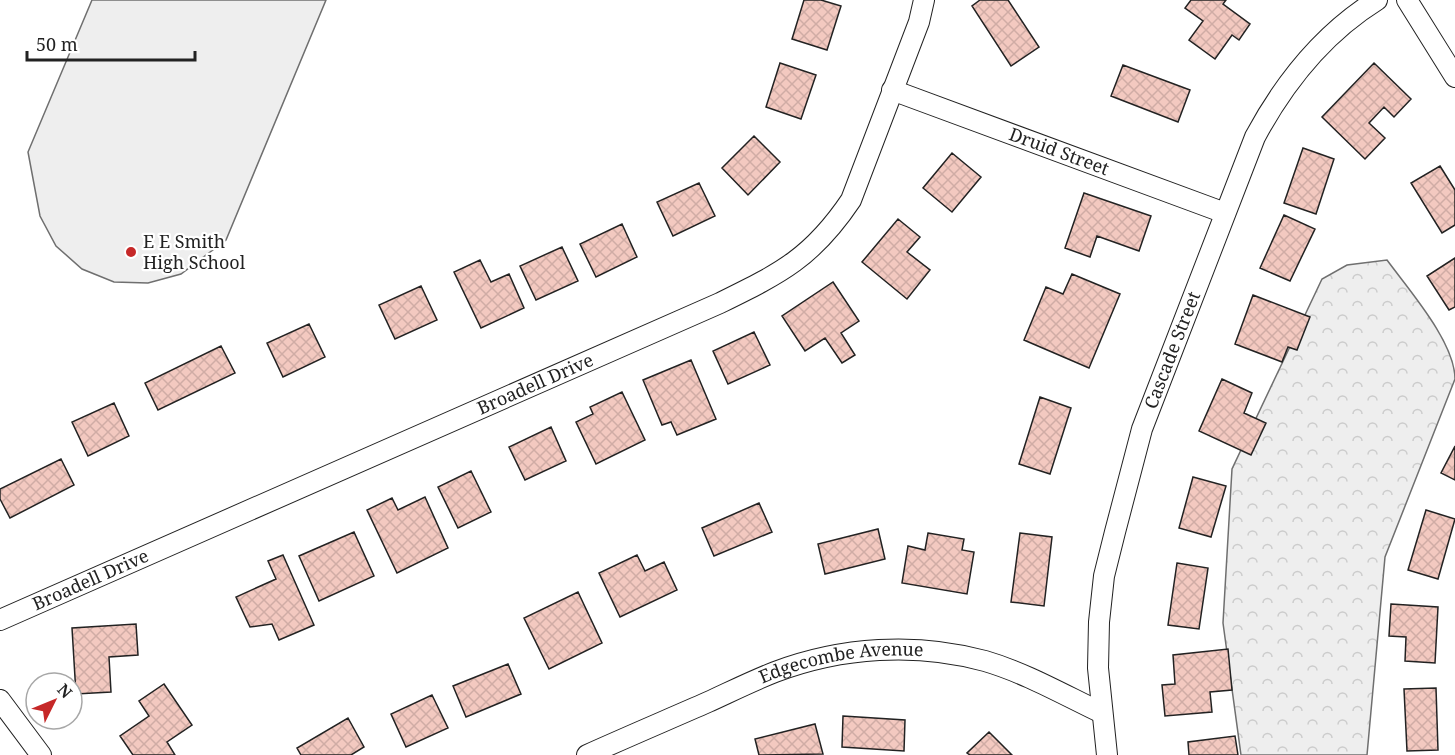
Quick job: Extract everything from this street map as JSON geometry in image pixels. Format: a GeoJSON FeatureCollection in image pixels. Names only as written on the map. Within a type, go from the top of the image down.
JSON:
{"type":"FeatureCollection","features":[{"type":"Feature","properties":{"kind":"street","name":"Broadell Drive"},"geometry":{"type":"LineString","coordinates":[[0,620],[720,303],[789,267],[813,248],[834,225],[850,200],[919,22],[924,0]]}},
{"type":"Feature","properties":{"kind":"street","name":"Cascade Street"},"geometry":{"type":"LineString","coordinates":[[1107,755],[1098,668],[1099,622],[1104,576],[1142,429],[1255,137],[1269,110],[1286,85],[1317,50],[1352,18],[1377,0]]}},
{"type":"Feature","properties":{"kind":"street"},"geometry":{"type":"LineString","coordinates":[[1407,0],[1455,77]]}},
{"type":"Feature","properties":{"kind":"street","name":"Druid Street"},"geometry":{"type":"LineString","coordinates":[[892,90],[1226,213]]}},
{"type":"Feature","properties":{"kind":"street","name":"Edgecombe Avenue"},"geometry":{"type":"LineString","coordinates":[[586,755],[775,672],[819,658],[849,652],[894,649],[940,651],[985,661],[1014,671],[1102,713]]}},
{"type":"Feature","properties":{"kind":"street"},"geometry":{"type":"LineString","coordinates":[[0,700],[41,755]]}},
{"type":"Feature","properties":{"kind":"green space"},"geometry":{"type":"Polygon","coordinates":[[[92,0],[326,0],[226,240],[181,274],[148,283],[114,282],[82,269],[56,246],[40,216],[28,152],[92,0]]]}},
{"type":"Feature","properties":{"kind":"green space"},"geometry":{"type":"Polygon","coordinates":[[[1387,260],[1439,333],[1453,364],[1455,379],[1385,557],[1367,755],[1241,755],[1223,623],[1232,469],[1322,279],[1347,265],[1387,260]]]}},
{"type":"Feature","properties":{"kind":"building"},"geometry":{"type":"Polygon","coordinates":[[[804,0],[821,0],[841,6],[827,50],[792,39],[804,0]]]}},
{"type":"Feature","properties":{"kind":"building"},"geometry":{"type":"Polygon","coordinates":[[[980,0],[1008,0],[1039,47],[1011,66],[972,6],[980,0]]]}},
{"type":"Feature","properties":{"kind":"building"},"geometry":{"type":"Polygon","coordinates":[[[1191,0],[1226,0],[1223,4],[1250,24],[1239,40],[1232,35],[1215,59],[1189,40],[1203,21],[1185,8],[1191,0]]]}},
{"type":"Feature","properties":{"kind":"building"},"geometry":{"type":"Polygon","coordinates":[[[780,63],[816,75],[801,119],[766,107],[780,63]]]}},
{"type":"Feature","properties":{"kind":"building"},"geometry":{"type":"Polygon","coordinates":[[[1374,63],[1411,99],[1394,117],[1384,107],[1369,123],[1385,138],[1365,159],[1322,117],[1374,63]]]}},
{"type":"Feature","properties":{"kind":"building"},"geometry":{"type":"Polygon","coordinates":[[[1123,65],[1190,90],[1178,122],[1111,96],[1123,65]]]}},
{"type":"Feature","properties":{"kind":"building"},"geometry":{"type":"Polygon","coordinates":[[[754,136],[780,162],[748,195],[722,168],[754,136]]]}},
{"type":"Feature","properties":{"kind":"building"},"geometry":{"type":"Polygon","coordinates":[[[1303,148],[1334,159],[1316,214],[1284,203],[1303,148]]]}},
{"type":"Feature","properties":{"kind":"building"},"geometry":{"type":"Polygon","coordinates":[[[952,153],[981,177],[952,212],[923,188],[952,153]]]}},
{"type":"Feature","properties":{"kind":"building"},"geometry":{"type":"Polygon","coordinates":[[[1440,166],[1455,190],[1455,225],[1442,233],[1411,183],[1440,166]]]}},
{"type":"Feature","properties":{"kind":"building"},"geometry":{"type":"Polygon","coordinates":[[[699,183],[715,216],[673,236],[657,202],[699,183]]]}},
{"type":"Feature","properties":{"kind":"building"},"geometry":{"type":"Polygon","coordinates":[[[1084,193],[1151,216],[1139,251],[1097,236],[1090,257],[1065,248],[1084,193]]]}},
{"type":"Feature","properties":{"kind":"building"},"geometry":{"type":"Polygon","coordinates":[[[1284,215],[1315,229],[1290,281],[1260,268],[1284,215]]]}},
{"type":"Feature","properties":{"kind":"building"},"geometry":{"type":"Polygon","coordinates":[[[898,219],[920,237],[907,252],[930,270],[907,299],[862,262],[898,219]]]}},
{"type":"Feature","properties":{"kind":"building"},"geometry":{"type":"Polygon","coordinates":[[[622,224],[637,257],[596,277],[580,244],[622,224]]]}},
{"type":"Feature","properties":{"kind":"building"},"geometry":{"type":"Polygon","coordinates":[[[562,247],[578,281],[536,300],[520,266],[562,247]]]}},
{"type":"Feature","properties":{"kind":"building"},"geometry":{"type":"Polygon","coordinates":[[[1455,258],[1455,307],[1449,310],[1427,276],[1455,258]]]}},
{"type":"Feature","properties":{"kind":"building"},"geometry":{"type":"Polygon","coordinates":[[[480,260],[491,282],[509,274],[524,308],[481,328],[454,272],[480,260]]]}},
{"type":"Feature","properties":{"kind":"building"},"geometry":{"type":"Polygon","coordinates":[[[1072,274],[1120,294],[1089,368],[1024,340],[1046,287],[1063,294],[1072,274]]]}},
{"type":"Feature","properties":{"kind":"building"},"geometry":{"type":"Polygon","coordinates":[[[833,282],[859,321],[841,333],[855,355],[842,363],[825,338],[805,351],[782,316],[833,282]]]}},
{"type":"Feature","properties":{"kind":"building"},"geometry":{"type":"Polygon","coordinates":[[[421,286],[437,320],[395,339],[379,305],[421,286]]]}},
{"type":"Feature","properties":{"kind":"building"},"geometry":{"type":"Polygon","coordinates":[[[1253,295],[1310,317],[1297,350],[1288,347],[1282,362],[1235,344],[1253,295]]]}},
{"type":"Feature","properties":{"kind":"building"},"geometry":{"type":"Polygon","coordinates":[[[309,324],[325,357],[283,377],[267,343],[309,324]]]}},
{"type":"Feature","properties":{"kind":"building"},"geometry":{"type":"Polygon","coordinates":[[[754,332],[770,365],[728,384],[713,351],[754,332]]]}},
{"type":"Feature","properties":{"kind":"building"},"geometry":{"type":"Polygon","coordinates":[[[221,346],[235,373],[158,410],[145,383],[221,346]]]}},
{"type":"Feature","properties":{"kind":"building"},"geometry":{"type":"Polygon","coordinates":[[[691,360],[716,419],[677,435],[671,422],[662,425],[643,380],[691,360]]]}},
{"type":"Feature","properties":{"kind":"building"},"geometry":{"type":"Polygon","coordinates":[[[1222,379],[1252,393],[1244,413],[1266,423],[1251,455],[1199,431],[1222,379]]]}},
{"type":"Feature","properties":{"kind":"building"},"geometry":{"type":"Polygon","coordinates":[[[622,392],[645,440],[596,464],[576,422],[593,414],[590,407],[622,392]]]}},
{"type":"Feature","properties":{"kind":"building"},"geometry":{"type":"Polygon","coordinates":[[[1040,397],[1071,408],[1050,474],[1019,464],[1040,397]]]}},
{"type":"Feature","properties":{"kind":"building"},"geometry":{"type":"Polygon","coordinates":[[[114,403],[129,436],[88,456],[72,422],[114,403]]]}},
{"type":"Feature","properties":{"kind":"building"},"geometry":{"type":"Polygon","coordinates":[[[551,427],[566,461],[525,480],[509,447],[551,427]]]}},
{"type":"Feature","properties":{"kind":"building"},"geometry":{"type":"Polygon","coordinates":[[[1455,446],[1455,480],[1441,473],[1455,446]]]}},
{"type":"Feature","properties":{"kind":"building"},"geometry":{"type":"Polygon","coordinates":[[[61,459],[74,485],[10,518],[0,499],[0,489],[61,459]]]}},
{"type":"Feature","properties":{"kind":"building"},"geometry":{"type":"Polygon","coordinates":[[[471,471],[491,512],[458,528],[438,487],[471,471]]]}},
{"type":"Feature","properties":{"kind":"building"},"geometry":{"type":"Polygon","coordinates":[[[1193,477],[1226,486],[1211,537],[1179,528],[1193,477]]]}},
{"type":"Feature","properties":{"kind":"building"},"geometry":{"type":"Polygon","coordinates":[[[425,497],[448,548],[397,573],[367,510],[392,498],[398,510],[425,497]]]}},
{"type":"Feature","properties":{"kind":"building"},"geometry":{"type":"Polygon","coordinates":[[[759,503],[772,532],[714,556],[702,528],[759,503]]]}},
{"type":"Feature","properties":{"kind":"building"},"geometry":{"type":"Polygon","coordinates":[[[1426,510],[1455,519],[1438,579],[1408,570],[1426,510]]]}},
{"type":"Feature","properties":{"kind":"building"},"geometry":{"type":"Polygon","coordinates":[[[878,529],[885,559],[825,574],[818,544],[878,529]]]}},
{"type":"Feature","properties":{"kind":"building"},"geometry":{"type":"Polygon","coordinates":[[[354,532],[374,576],[319,601],[299,556],[354,532]]]}},
{"type":"Feature","properties":{"kind":"building"},"geometry":{"type":"Polygon","coordinates":[[[928,533],[964,539],[962,550],[974,552],[967,594],[902,583],[908,546],[925,550],[928,533]]]}},
{"type":"Feature","properties":{"kind":"building"},"geometry":{"type":"Polygon","coordinates":[[[1020,533],[1052,537],[1044,606],[1011,602],[1020,533]]]}},
{"type":"Feature","properties":{"kind":"building"},"geometry":{"type":"Polygon","coordinates":[[[283,555],[314,625],[279,640],[272,624],[250,627],[236,597],[276,579],[268,561],[283,555]]]}},
{"type":"Feature","properties":{"kind":"building"},"geometry":{"type":"Polygon","coordinates":[[[637,555],[645,571],[664,562],[677,590],[620,617],[599,573],[637,555]]]}},
{"type":"Feature","properties":{"kind":"building"},"geometry":{"type":"Polygon","coordinates":[[[1177,563],[1208,568],[1199,629],[1168,625],[1177,563]]]}},
{"type":"Feature","properties":{"kind":"building"},"geometry":{"type":"Polygon","coordinates":[[[578,592],[602,643],[549,669],[524,618],[578,592]]]}},
{"type":"Feature","properties":{"kind":"building"},"geometry":{"type":"Polygon","coordinates":[[[1391,604],[1438,607],[1435,663],[1405,661],[1406,637],[1389,636],[1391,604]]]}},
{"type":"Feature","properties":{"kind":"building"},"geometry":{"type":"Polygon","coordinates":[[[136,624],[138,655],[109,657],[111,692],[84,694],[84,671],[75,671],[72,628],[136,624]]]}},
{"type":"Feature","properties":{"kind":"building"},"geometry":{"type":"Polygon","coordinates":[[[1228,649],[1232,690],[1210,692],[1212,712],[1165,716],[1162,685],[1175,684],[1173,655],[1228,649]]]}},
{"type":"Feature","properties":{"kind":"building"},"geometry":{"type":"Polygon","coordinates":[[[508,664],[521,694],[466,717],[453,686],[508,664]]]}},
{"type":"Feature","properties":{"kind":"building"},"geometry":{"type":"Polygon","coordinates":[[[164,684],[192,725],[167,742],[175,755],[133,755],[120,736],[149,716],[139,701],[164,684]]]}},
{"type":"Feature","properties":{"kind":"building"},"geometry":{"type":"Polygon","coordinates":[[[1436,688],[1438,750],[1407,751],[1404,689],[1436,688]]]}},
{"type":"Feature","properties":{"kind":"building"},"geometry":{"type":"Polygon","coordinates":[[[432,695],[448,728],[406,747],[391,714],[432,695]]]}},
{"type":"Feature","properties":{"kind":"building"},"geometry":{"type":"Polygon","coordinates":[[[843,716],[905,720],[904,751],[842,747],[843,716]]]}},
{"type":"Feature","properties":{"kind":"building"},"geometry":{"type":"Polygon","coordinates":[[[348,718],[364,747],[351,755],[301,755],[297,748],[348,718]]]}},
{"type":"Feature","properties":{"kind":"building"},"geometry":{"type":"Polygon","coordinates":[[[815,724],[823,754],[759,755],[755,739],[815,724]]]}},
{"type":"Feature","properties":{"kind":"building"},"geometry":{"type":"Polygon","coordinates":[[[989,732],[1012,755],[970,755],[967,753],[989,732]]]}},
{"type":"Feature","properties":{"kind":"building"},"geometry":{"type":"Polygon","coordinates":[[[1235,736],[1238,755],[1189,755],[1188,742],[1235,736]]]}},
{"type":"Feature","properties":{"kind":"place","name":"E E Smith High School"},"geometry":{"type":"Point","coordinates":[131,252]}}]}
